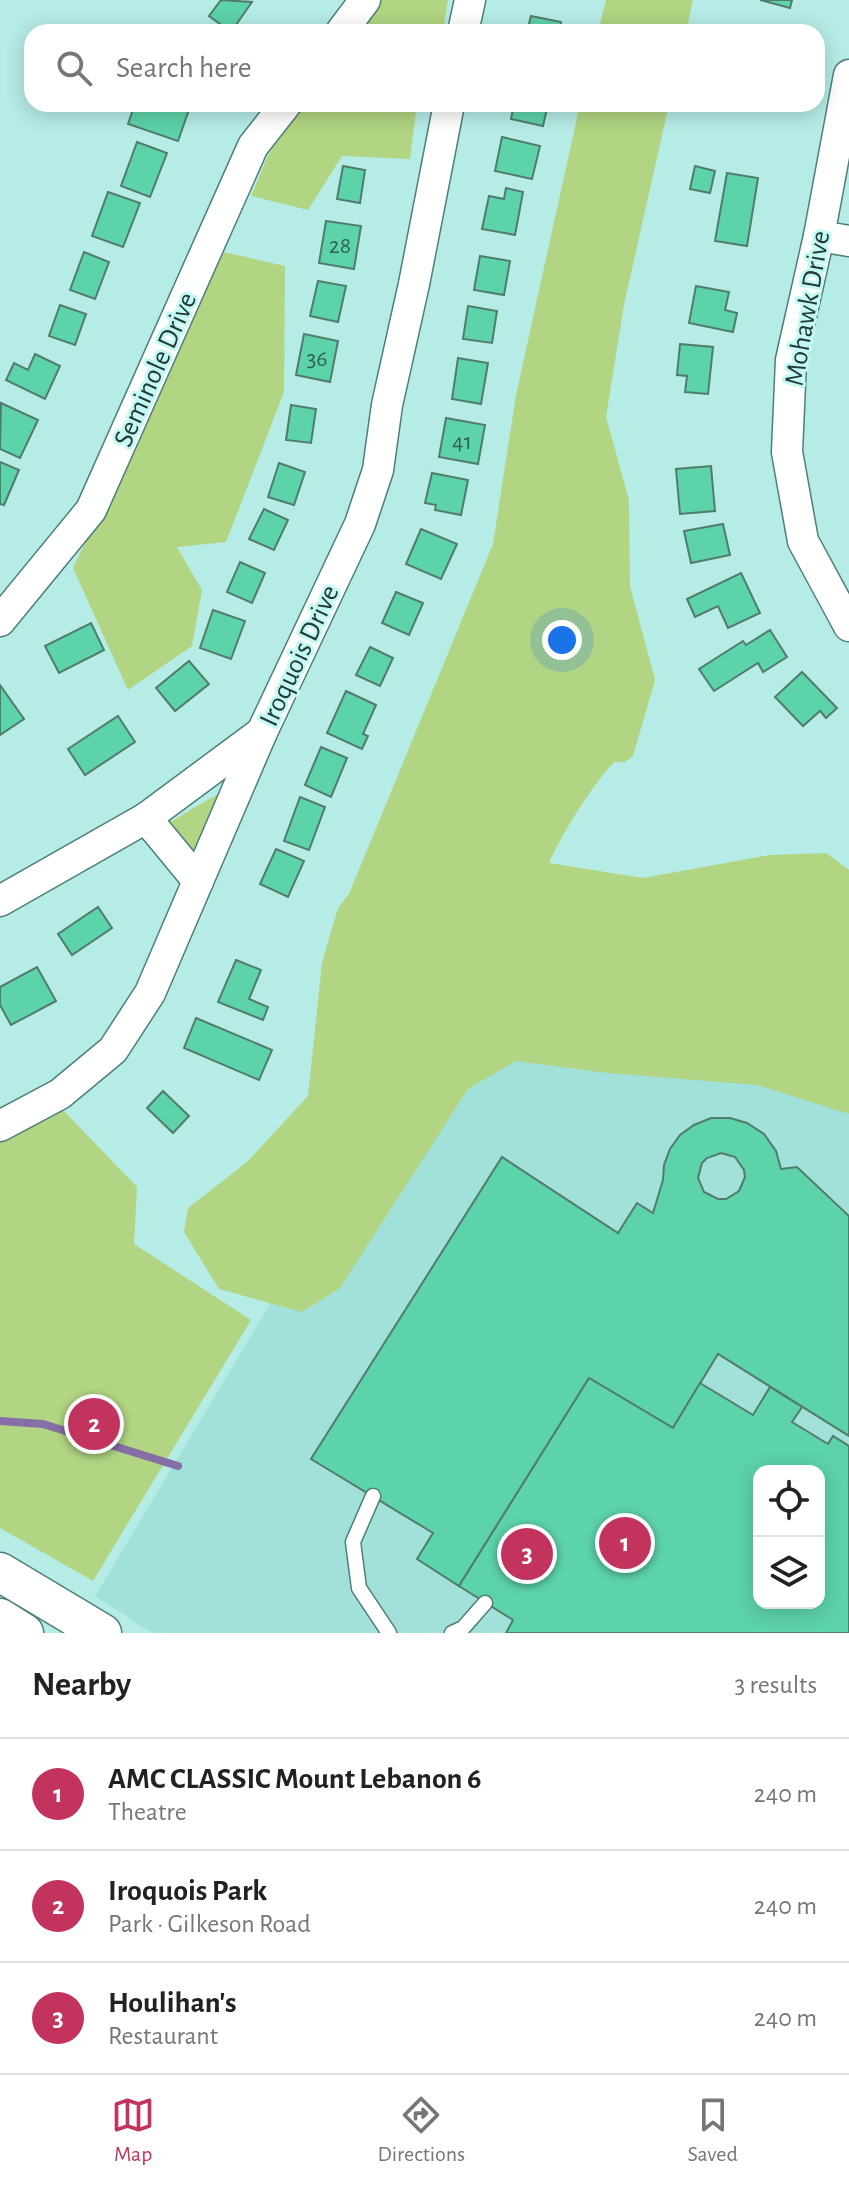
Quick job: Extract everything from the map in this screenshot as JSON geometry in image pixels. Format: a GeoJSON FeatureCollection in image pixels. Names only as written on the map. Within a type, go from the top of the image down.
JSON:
{"type":"FeatureCollection","features":[{"type":"Feature","properties":{"kind":"street"},"geometry":{"type":"LineString","coordinates":[[347,24],[365,0]]}},
{"type":"Feature","properties":{"kind":"street"},"geometry":{"type":"LineString","coordinates":[[465,24],[470,0]]}},
{"type":"Feature","properties":{"kind":"street","name":"Mohawk Drive"},"geometry":{"type":"LineString","coordinates":[[849,75],[819,236],[791,360],[787,452],[803,541],[849,626]]}},
{"type":"Feature","properties":{"kind":"street","name":"Seminole Drive"},"geometry":{"type":"LineString","coordinates":[[0,621],[91,510],[253,146],[280,112]]}},
{"type":"Feature","properties":{"kind":"street","name":"Iroquois Drive"},"geometry":{"type":"LineString","coordinates":[[0,1126],[60,1094],[113,1050],[150,993],[262,732],[360,524],[378,470],[387,405],[447,112]]}},
{"type":"Feature","properties":{"kind":"street"},"geometry":{"type":"LineString","coordinates":[[819,236],[849,241]]}},
{"type":"Feature","properties":{"kind":"street"},"geometry":{"type":"LineString","coordinates":[[0,901],[146,818],[262,732]]}},
{"type":"Feature","properties":{"kind":"street"},"geometry":{"type":"LineString","coordinates":[[146,818],[198,881]]}},
{"type":"Feature","properties":{"kind":"street"},"geometry":{"type":"LineString","coordinates":[[0,1572],[102,1633]]}},
{"type":"Feature","properties":{"kind":"street"},"geometry":{"type":"LineString","coordinates":[[0,1618],[24,1633]]}},
{"type":"Feature","properties":{"kind":"lane"},"geometry":{"type":"LineString","coordinates":[[373,1496],[353,1542],[359,1588],[389,1633]]}},
{"type":"Feature","properties":{"kind":"lane"},"geometry":{"type":"LineString","coordinates":[[452,1633],[463,1628],[485,1603]]}},
{"type":"Feature","properties":{"kind":"shaded area"},"geometry":{"type":"Polygon","coordinates":[[[505,912],[849,1106],[849,1633],[152,1633],[95,1596],[505,912]]]}},
{"type":"Feature","properties":{"kind":"green space"},"geometry":{"type":"Polygon","coordinates":[[[382,0],[448,0],[444,24],[364,24],[382,0]]]}},
{"type":"Feature","properties":{"kind":"green space"},"geometry":{"type":"Polygon","coordinates":[[[606,0],[693,0],[688,24],[600,24],[606,0]]]}},
{"type":"Feature","properties":{"kind":"green space"},"geometry":{"type":"Polygon","coordinates":[[[299,112],[416,112],[410,159],[342,156],[308,210],[251,196],[269,153],[299,112]]]}},
{"type":"Feature","properties":{"kind":"green space"},"geometry":{"type":"Polygon","coordinates":[[[578,112],[667,112],[624,305],[606,417],[629,500],[630,586],[655,680],[633,756],[625,762],[614,762],[605,772],[578,810],[549,863],[643,878],[770,855],[826,853],[849,870],[849,1114],[757,1085],[607,1073],[516,1061],[468,1089],[340,1288],[302,1312],[219,1289],[184,1232],[188,1208],[248,1161],[308,1096],[322,963],[338,908],[349,894],[493,544],[516,395],[578,112]]]}},
{"type":"Feature","properties":{"kind":"green space"},"geometry":{"type":"Polygon","coordinates":[[[224,252],[285,266],[284,392],[226,542],[177,547],[202,590],[192,646],[128,690],[73,568],[224,252]]]}},
{"type":"Feature","properties":{"kind":"green space"},"geometry":{"type":"Polygon","coordinates":[[[216,795],[220,797],[196,854],[192,854],[165,825],[216,795]]]}},
{"type":"Feature","properties":{"kind":"green space"},"geometry":{"type":"Polygon","coordinates":[[[63,1110],[137,1187],[134,1244],[251,1320],[93,1581],[0,1528],[0,1143],[63,1110]]]}},
{"type":"Feature","properties":{"kind":"building"},"geometry":{"type":"Polygon","coordinates":[[[221,0],[252,2],[237,24],[220,24],[209,16],[221,0]]]}},
{"type":"Feature","properties":{"kind":"building"},"geometry":{"type":"Polygon","coordinates":[[[760,0],[792,0],[790,8],[760,0]]]}},
{"type":"Feature","properties":{"kind":"building"},"geometry":{"type":"Polygon","coordinates":[[[531,16],[561,22],[561,24],[529,24],[531,16]]]}},
{"type":"Feature","properties":{"kind":"building"},"geometry":{"type":"Polygon","coordinates":[[[132,112],[188,112],[178,141],[128,124],[132,112]]]}},
{"type":"Feature","properties":{"kind":"building"},"geometry":{"type":"Polygon","coordinates":[[[512,112],[546,112],[543,126],[511,119],[512,112]]]}},
{"type":"Feature","properties":{"kind":"building"},"geometry":{"type":"Polygon","coordinates":[[[502,137],[540,146],[532,179],[495,171],[502,137]]]}},
{"type":"Feature","properties":{"kind":"building"},"geometry":{"type":"Polygon","coordinates":[[[137,142],[167,153],[150,197],[121,186],[137,142]]]}},
{"type":"Feature","properties":{"kind":"building"},"geometry":{"type":"Polygon","coordinates":[[[343,166],[365,170],[360,203],[337,199],[343,166]]]}},
{"type":"Feature","properties":{"kind":"building"},"geometry":{"type":"Polygon","coordinates":[[[695,166],[715,171],[710,193],[690,189],[695,166]]]}},
{"type":"Feature","properties":{"kind":"building"},"geometry":{"type":"Polygon","coordinates":[[[727,173],[758,178],[747,246],[715,241],[727,173]]]}},
{"type":"Feature","properties":{"kind":"building"},"geometry":{"type":"Polygon","coordinates":[[[506,188],[523,192],[515,235],[482,229],[489,196],[504,199],[506,188]]]}},
{"type":"Feature","properties":{"kind":"building"},"geometry":{"type":"Polygon","coordinates":[[[108,192],[140,203],[123,247],[92,236],[108,192]]]}},
{"type":"Feature","properties":{"kind":"building"},"geometry":{"type":"Polygon","coordinates":[[[326,221],[361,226],[354,269],[319,263],[326,221]]]}},
{"type":"Feature","properties":{"kind":"building"},"geometry":{"type":"Polygon","coordinates":[[[84,252],[109,262],[95,299],[70,290],[84,252]]]}},
{"type":"Feature","properties":{"kind":"building"},"geometry":{"type":"Polygon","coordinates":[[[480,256],[510,261],[504,295],[474,290],[480,256]]]}},
{"type":"Feature","properties":{"kind":"building"},"geometry":{"type":"Polygon","coordinates":[[[318,281],[346,286],[338,322],[310,316],[318,281]]]}},
{"type":"Feature","properties":{"kind":"building"},"geometry":{"type":"Polygon","coordinates":[[[696,286],[729,292],[725,310],[737,313],[733,332],[689,323],[696,286]]]}},
{"type":"Feature","properties":{"kind":"building"},"geometry":{"type":"Polygon","coordinates":[[[60,305],[86,314],[75,345],[49,336],[60,305]]]}},
{"type":"Feature","properties":{"kind":"building"},"geometry":{"type":"Polygon","coordinates":[[[468,306],[497,311],[492,343],[463,339],[468,306]]]}},
{"type":"Feature","properties":{"kind":"building"},"geometry":{"type":"Polygon","coordinates":[[[304,334],[338,341],[330,382],[296,375],[304,334]]]}},
{"type":"Feature","properties":{"kind":"building"},"geometry":{"type":"Polygon","coordinates":[[[680,344],[713,347],[708,394],[685,392],[687,376],[677,375],[680,344]]]}},
{"type":"Feature","properties":{"kind":"building"},"geometry":{"type":"Polygon","coordinates":[[[35,354],[60,366],[45,399],[6,380],[14,363],[28,370],[35,354]]]}},
{"type":"Feature","properties":{"kind":"building"},"geometry":{"type":"Polygon","coordinates":[[[458,358],[488,363],[481,404],[452,399],[458,358]]]}},
{"type":"Feature","properties":{"kind":"building"},"geometry":{"type":"Polygon","coordinates":[[[1,403],[38,420],[20,458],[0,449],[1,403]]]}},
{"type":"Feature","properties":{"kind":"building"},"geometry":{"type":"Polygon","coordinates":[[[291,405],[316,409],[311,443],[286,440],[291,405]]]}},
{"type":"Feature","properties":{"kind":"building"},"geometry":{"type":"Polygon","coordinates":[[[446,418],[485,425],[478,464],[439,457],[446,418]]]}},
{"type":"Feature","properties":{"kind":"building"},"geometry":{"type":"Polygon","coordinates":[[[0,462],[19,470],[4,505],[0,504],[0,462]]]}},
{"type":"Feature","properties":{"kind":"building"},"geometry":{"type":"Polygon","coordinates":[[[279,463],[305,472],[294,505],[268,497],[279,463]]]}},
{"type":"Feature","properties":{"kind":"building"},"geometry":{"type":"Polygon","coordinates":[[[711,466],[715,511],[680,514],[676,469],[711,466]]]}},
{"type":"Feature","properties":{"kind":"building"},"geometry":{"type":"Polygon","coordinates":[[[432,473],[468,480],[461,515],[435,510],[436,505],[425,503],[432,473]]]}},
{"type":"Feature","properties":{"kind":"building"},"geometry":{"type":"Polygon","coordinates":[[[264,509],[288,520],[274,550],[249,539],[264,509]]]}},
{"type":"Feature","properties":{"kind":"building"},"geometry":{"type":"Polygon","coordinates":[[[723,524],[730,555],[691,563],[684,531],[723,524]]]}},
{"type":"Feature","properties":{"kind":"building"},"geometry":{"type":"Polygon","coordinates":[[[421,529],[457,544],[441,579],[406,564],[421,529]]]}},
{"type":"Feature","properties":{"kind":"building"},"geometry":{"type":"Polygon","coordinates":[[[240,562],[265,573],[252,603],[227,592],[240,562]]]}},
{"type":"Feature","properties":{"kind":"building"},"geometry":{"type":"Polygon","coordinates":[[[741,573],[760,613],[728,628],[718,606],[695,617],[687,599],[741,573]]]}},
{"type":"Feature","properties":{"kind":"building"},"geometry":{"type":"Polygon","coordinates":[[[396,592],[423,603],[409,635],[382,623],[396,592]]]}},
{"type":"Feature","properties":{"kind":"building"},"geometry":{"type":"Polygon","coordinates":[[[213,610],[245,621],[231,659],[200,648],[213,610]]]}},
{"type":"Feature","properties":{"kind":"building"},"geometry":{"type":"Polygon","coordinates":[[[91,623],[104,650],[59,673],[45,646],[91,623]]]}},
{"type":"Feature","properties":{"kind":"building"},"geometry":{"type":"Polygon","coordinates":[[[770,630],[787,657],[763,672],[758,663],[714,691],[699,669],[743,641],[746,645],[770,630]]]}},
{"type":"Feature","properties":{"kind":"building"},"geometry":{"type":"Polygon","coordinates":[[[370,647],[393,658],[380,686],[356,675],[370,647]]]}},
{"type":"Feature","properties":{"kind":"building"},"geometry":{"type":"Polygon","coordinates":[[[189,661],[209,684],[175,711],[156,688],[189,661]]]}},
{"type":"Feature","properties":{"kind":"building"},"geometry":{"type":"Polygon","coordinates":[[[802,672],[837,708],[826,718],[820,711],[803,726],[775,697],[802,672]]]}},
{"type":"Feature","properties":{"kind":"building"},"geometry":{"type":"Polygon","coordinates":[[[0,685],[24,719],[0,735],[0,685]]]}},
{"type":"Feature","properties":{"kind":"building"},"geometry":{"type":"Polygon","coordinates":[[[346,691],[376,705],[363,734],[368,736],[362,749],[327,733],[346,691]]]}},
{"type":"Feature","properties":{"kind":"building"},"geometry":{"type":"Polygon","coordinates":[[[118,716],[135,742],[85,775],[68,749],[118,716]]]}},
{"type":"Feature","properties":{"kind":"building"},"geometry":{"type":"Polygon","coordinates":[[[321,747],[347,758],[331,797],[305,785],[321,747]]]}},
{"type":"Feature","properties":{"kind":"building"},"geometry":{"type":"Polygon","coordinates":[[[300,797],[325,807],[309,850],[284,841],[300,797]]]}},
{"type":"Feature","properties":{"kind":"building"},"geometry":{"type":"Polygon","coordinates":[[[276,849],[304,861],[288,897],[260,884],[276,849]]]}},
{"type":"Feature","properties":{"kind":"building"},"geometry":{"type":"Polygon","coordinates":[[[98,907],[112,928],[72,955],[58,934],[98,907]]]}},
{"type":"Feature","properties":{"kind":"building"},"geometry":{"type":"Polygon","coordinates":[[[236,960],[261,970],[249,999],[268,1007],[263,1020],[218,1002],[236,960]]]}},
{"type":"Feature","properties":{"kind":"building"},"geometry":{"type":"Polygon","coordinates":[[[37,967],[56,1001],[11,1025],[0,1005],[0,987],[37,967]]]}},
{"type":"Feature","properties":{"kind":"building"},"geometry":{"type":"Polygon","coordinates":[[[196,1018],[272,1050],[259,1080],[184,1048],[196,1018]]]}},
{"type":"Feature","properties":{"kind":"building"},"geometry":{"type":"Polygon","coordinates":[[[163,1091],[189,1116],[173,1133],[147,1108],[163,1091]]]}},
{"type":"Feature","properties":{"kind":"building"},"geometry":{"type":"Polygon","coordinates":[[[711,1118],[730,1118],[747,1123],[764,1134],[776,1151],[781,1169],[797,1167],[849,1216],[849,1436],[718,1354],[673,1428],[589,1378],[459,1586],[417,1559],[433,1533],[311,1459],[502,1157],[618,1233],[637,1203],[653,1213],[670,1149],[680,1135],[711,1118]],[[721,1153],[702,1163],[698,1178],[704,1192],[718,1199],[726,1199],[739,1191],[745,1177],[735,1157],[721,1153]]]}},
{"type":"Feature","properties":{"kind":"building"},"geometry":{"type":"Polygon","coordinates":[[[589,1378],[673,1428],[700,1383],[753,1415],[770,1387],[802,1407],[792,1422],[828,1444],[833,1436],[849,1446],[849,1633],[506,1633],[513,1620],[459,1586],[589,1378]]]}},
{"type":"Feature","properties":{"kind":"waterway"},"geometry":{"type":"LineString","coordinates":[[0,1421],[43,1424],[178,1466]]}},
{"type":"Feature","properties":{"kind":"place","name":"Iroquois Park"},"geometry":{"type":"Point","coordinates":[94,1424]}},
{"type":"Feature","properties":{"kind":"place","name":"AMC CLASSIC Mount Lebanon 6"},"geometry":{"type":"Point","coordinates":[625,1543]}},
{"type":"Feature","properties":{"kind":"place","name":"Houlihan's"},"geometry":{"type":"Point","coordinates":[527,1554]}}]}
